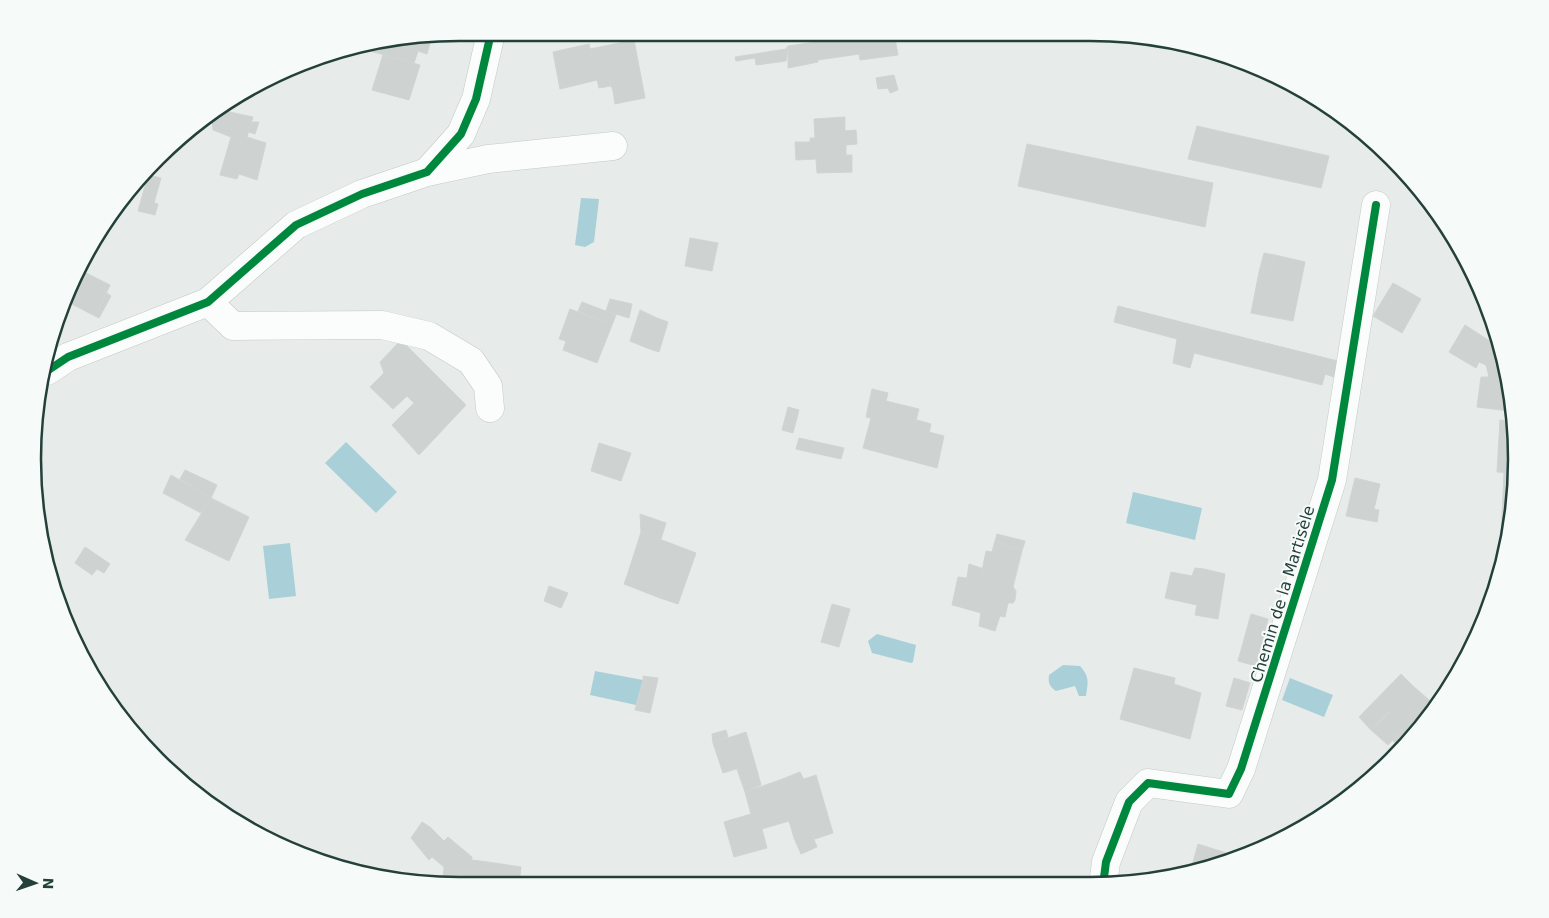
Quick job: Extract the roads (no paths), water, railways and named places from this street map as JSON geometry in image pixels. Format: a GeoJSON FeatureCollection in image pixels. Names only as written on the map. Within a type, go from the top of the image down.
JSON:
{"type":"FeatureCollection","features":[{"type":"Feature","properties":{"kind":"street"},"geometry":{"type":"LineString","coordinates":[[427,172],[461,134],[476,99],[489,41]]}},
{"type":"Feature","properties":{"kind":"street"},"geometry":{"type":"LineString","coordinates":[[51,368],[68,357],[208,302],[296,225],[362,194],[427,172],[488,159],[613,146]]}},
{"type":"Feature","properties":{"kind":"street","name":"Chemin de la Martisèle"},"geometry":{"type":"LineString","coordinates":[[1103,877],[1106,862],[1129,802],[1148,783],[1229,794],[1241,769],[1332,480],[1376,205]]}},
{"type":"Feature","properties":{"kind":"street"},"geometry":{"type":"LineString","coordinates":[[208,302],[234,326],[382,325],[429,336],[471,361],[488,386],[490,408]]}},
{"type":"Feature","properties":{"kind":"water"},"geometry":{"type":"Polygon","coordinates":[[[581,198],[599,199],[594,242],[585,247],[575,245],[581,198]]]}},
{"type":"Feature","properties":{"kind":"water"},"geometry":{"type":"Polygon","coordinates":[[[346,442],[397,492],[376,513],[325,463],[346,442]]]}},
{"type":"Feature","properties":{"kind":"water"},"geometry":{"type":"Polygon","coordinates":[[[1133,492],[1202,508],[1195,540],[1126,523],[1133,492]]]}},
{"type":"Feature","properties":{"kind":"water"},"geometry":{"type":"Polygon","coordinates":[[[290,543],[296,596],[269,599],[263,546],[290,543]]]}},
{"type":"Feature","properties":{"kind":"water"},"geometry":{"type":"Polygon","coordinates":[[[877,634],[916,645],[913,662],[872,653],[868,641],[877,634]]]}},
{"type":"Feature","properties":{"kind":"water"},"geometry":{"type":"Polygon","coordinates":[[[1063,665],[1080,666],[1083,670],[1088,680],[1086,696],[1079,696],[1075,686],[1056,691],[1050,686],[1049,675],[1063,665]]]}},
{"type":"Feature","properties":{"kind":"water"},"geometry":{"type":"Polygon","coordinates":[[[595,671],[643,680],[636,705],[590,695],[595,671]]]}},
{"type":"Feature","properties":{"kind":"water"},"geometry":{"type":"Polygon","coordinates":[[[1290,678],[1333,695],[1324,717],[1282,700],[1290,678]]]}}]}
